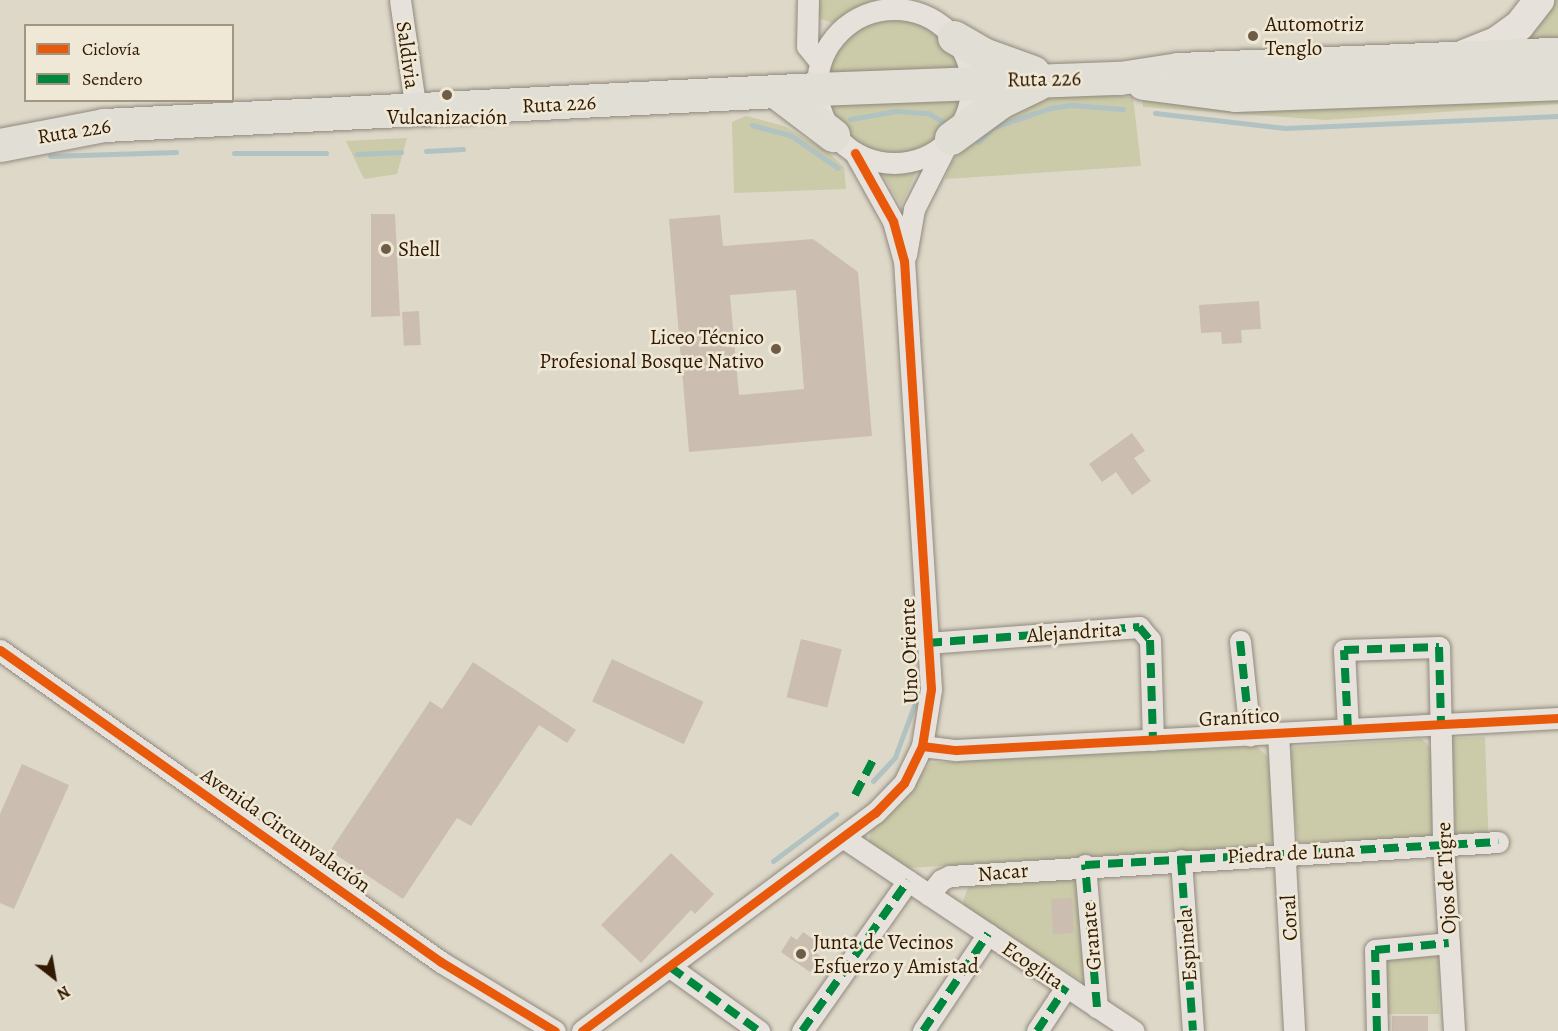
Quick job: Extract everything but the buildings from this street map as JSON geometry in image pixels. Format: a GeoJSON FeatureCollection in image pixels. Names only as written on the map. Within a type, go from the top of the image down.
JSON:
{"type":"FeatureCollection","features":[{"type":"Feature","properties":{"kind":"main road"},"geometry":{"type":"LineString","coordinates":[[1455,59],[1511,32],[1539,0]]}},
{"type":"Feature","properties":{"kind":"main road"},"geometry":{"type":"LineString","coordinates":[[954,37],[983,54],[1052,78]]}},
{"type":"Feature","properties":{"kind":"main road","name":"Ruta 226"},"geometry":{"type":"LineString","coordinates":[[0,145],[104,125],[416,111],[775,91],[818,73],[972,82],[1052,78],[1120,78],[1178,69],[1558,54]]}},
{"type":"Feature","properties":{"kind":"main road"},"geometry":{"type":"LineString","coordinates":[[951,138],[1000,102],[1052,78]]}},
{"type":"Feature","properties":{"kind":"main road","name":"Ruta 226"},"geometry":{"type":"LineString","coordinates":[[1120,78],[1179,91],[1235,95],[1558,83]]}},
{"type":"Feature","properties":{"kind":"main road"},"geometry":{"type":"LineString","coordinates":[[775,91],[844,144]]}},
{"type":"Feature","properties":{"kind":"street","name":"Saldivia"},"geometry":{"type":"LineString","coordinates":[[400,0],[416,111]]}},
{"type":"Feature","properties":{"kind":"street","name":"Uno Oriente"},"geometry":{"type":"LineString","coordinates":[[582,1031],[844,838],[904,783],[922,746],[930,700],[904,261],[893,221],[844,144],[824,121],[818,73],[807,46],[808,0]]}},
{"type":"Feature","properties":{"kind":"street"},"geometry":{"type":"LineString","coordinates":[[818,73],[830,42],[845,26],[865,15],[901,5],[941,24],[954,37],[966,58],[972,82]]}},
{"type":"Feature","properties":{"kind":"street","name":"Uno Oriente"},"geometry":{"type":"LineString","coordinates":[[904,261],[923,187],[970,102],[972,82]]}},
{"type":"Feature","properties":{"kind":"street"},"geometry":{"type":"LineString","coordinates":[[844,144],[879,162],[906,163],[930,154],[951,138]]}},
{"type":"Feature","properties":{"kind":"street","name":"Alejandrita"},"geometry":{"type":"LineString","coordinates":[[927,643],[1139,627],[1150,640],[1153,740]]}},
{"type":"Feature","properties":{"kind":"street"},"geometry":{"type":"LineString","coordinates":[[1240,642],[1250,735]]}},
{"type":"Feature","properties":{"kind":"street","name":"Ojos de Tigre"},"geometry":{"type":"LineString","coordinates":[[1348,729],[1344,650],[1439,647],[1443,845],[1454,1031]]}},
{"type":"Feature","properties":{"kind":"street","name":"Avenida Circunvalación"},"geometry":{"type":"LineString","coordinates":[[0,650],[441,962],[555,1031]]}},
{"type":"Feature","properties":{"kind":"street","name":"Granítico"},"geometry":{"type":"LineString","coordinates":[[922,746],[949,750],[1558,718]]}},
{"type":"Feature","properties":{"kind":"street","name":"Coral"},"geometry":{"type":"LineString","coordinates":[[1278,733],[1294,1031]]}},
{"type":"Feature","properties":{"kind":"street","name":"Ecoglita"},"geometry":{"type":"LineString","coordinates":[[844,838],[1133,1031]]}},
{"type":"Feature","properties":{"kind":"street","name":"Piedra de Luna"},"geometry":{"type":"LineString","coordinates":[[1085,865],[1497,842]]}},
{"type":"Feature","properties":{"kind":"street","name":"Espinela"},"geometry":{"type":"LineString","coordinates":[[1181,860],[1193,1031]]}},
{"type":"Feature","properties":{"kind":"street","name":"Nacar"},"geometry":{"type":"LineString","coordinates":[[929,895],[946,877],[1085,865]]}},
{"type":"Feature","properties":{"kind":"street","name":"Granate"},"geometry":{"type":"LineString","coordinates":[[1085,865],[1096,1007]]}},
{"type":"Feature","properties":{"kind":"street"},"geometry":{"type":"LineString","coordinates":[[802,1031],[908,880]]}},
{"type":"Feature","properties":{"kind":"street"},"geometry":{"type":"LineString","coordinates":[[923,1031],[988,934]]}},
{"type":"Feature","properties":{"kind":"street"},"geometry":{"type":"LineString","coordinates":[[1377,1031],[1375,950],[1449,943]]}},
{"type":"Feature","properties":{"kind":"street"},"geometry":{"type":"LineString","coordinates":[[670,967],[759,1031]]}},
{"type":"Feature","properties":{"kind":"street"},"geometry":{"type":"LineString","coordinates":[[1037,1031],[1066,987]]}},
{"type":"Feature","properties":{"kind":"green space"},"geometry":{"type":"Polygon","coordinates":[[[814,0],[883,0],[884,2],[866,5],[832,23],[816,17],[814,0]]]}},
{"type":"Feature","properties":{"kind":"green space"},"geometry":{"type":"Polygon","coordinates":[[[1545,0],[1558,0],[1558,40],[1516,38],[1545,0]]]}},
{"type":"Feature","properties":{"kind":"green space"},"geometry":{"type":"Polygon","coordinates":[[[899,16],[933,29],[945,40],[960,70],[829,74],[834,56],[851,32],[883,17],[899,16]]]}},
{"type":"Feature","properties":{"kind":"green space"},"geometry":{"type":"Polygon","coordinates":[[[1050,92],[1133,97],[1141,166],[945,179],[952,162],[979,129],[1050,92]]]}},
{"type":"Feature","properties":{"kind":"green space"},"geometry":{"type":"Polygon","coordinates":[[[1558,93],[1558,104],[1326,120],[1143,107],[1142,98],[1558,93]]]}},
{"type":"Feature","properties":{"kind":"green space"},"geometry":{"type":"Polygon","coordinates":[[[961,96],[961,108],[944,137],[922,152],[905,157],[870,153],[853,143],[835,118],[829,101],[961,96]]]}},
{"type":"Feature","properties":{"kind":"green space"},"geometry":{"type":"Polygon","coordinates":[[[746,116],[784,126],[828,152],[844,167],[846,189],[734,193],[732,122],[746,116]]]}},
{"type":"Feature","properties":{"kind":"green space"},"geometry":{"type":"Polygon","coordinates":[[[407,138],[397,174],[364,179],[346,141],[407,138]]]}},
{"type":"Feature","properties":{"kind":"green space"},"geometry":{"type":"Polygon","coordinates":[[[879,168],[892,171],[917,170],[901,206],[879,168]]]}},
{"type":"Feature","properties":{"kind":"green space"},"geometry":{"type":"Polygon","coordinates":[[[1485,737],[1488,837],[1456,838],[1452,738],[1485,737]]]}},
{"type":"Feature","properties":{"kind":"green space"},"geometry":{"type":"Polygon","coordinates":[[[1422,739],[1430,747],[1437,832],[1429,839],[1298,842],[1288,757],[1294,747],[1422,739]]]}},
{"type":"Feature","properties":{"kind":"green space"},"geometry":{"type":"Polygon","coordinates":[[[1256,746],[1268,757],[1275,838],[1270,845],[909,868],[869,842],[871,829],[900,801],[930,763],[1256,746]]]}},
{"type":"Feature","properties":{"kind":"green space"},"geometry":{"type":"Polygon","coordinates":[[[1078,875],[1085,983],[966,909],[963,901],[969,885],[1078,875]]]}},
{"type":"Feature","properties":{"kind":"green space"},"geometry":{"type":"Polygon","coordinates":[[[1383,954],[1439,954],[1439,1014],[1383,1014],[1383,954]]]}},
{"type":"Feature","properties":{"kind":"waterway"},"geometry":{"type":"LineString","coordinates":[[978,142],[992,128],[1050,108],[1071,105],[1123,109]]}},
{"type":"Feature","properties":{"kind":"waterway"},"geometry":{"type":"LineString","coordinates":[[850,119],[896,111],[928,113],[942,121]]}},
{"type":"Feature","properties":{"kind":"waterway"},"geometry":{"type":"LineString","coordinates":[[1155,113],[1285,128],[1558,116]]}},
{"type":"Feature","properties":{"kind":"waterway"},"geometry":{"type":"LineString","coordinates":[[752,125],[790,135],[838,168]]}},
{"type":"Feature","properties":{"kind":"waterway"},"geometry":{"type":"LineString","coordinates":[[426,151],[463,149]]}},
{"type":"Feature","properties":{"kind":"waterway"},"geometry":{"type":"LineString","coordinates":[[50,156],[176,152]]}},
{"type":"Feature","properties":{"kind":"waterway"},"geometry":{"type":"LineString","coordinates":[[357,154],[401,152]]}},
{"type":"Feature","properties":{"kind":"waterway"},"geometry":{"type":"LineString","coordinates":[[234,153],[326,153]]}},
{"type":"Feature","properties":{"kind":"waterway"},"geometry":{"type":"LineString","coordinates":[[873,781],[895,757],[915,703]]}},
{"type":"Feature","properties":{"kind":"waterway"},"geometry":{"type":"LineString","coordinates":[[773,861],[836,814]]}},
{"type":"Feature","properties":{"kind":"marked path"},"geometry":{"type":"LineString","coordinates":[[927,643],[1139,627],[1150,640],[1153,740]]}},
{"type":"Feature","properties":{"kind":"marked path"},"geometry":{"type":"LineString","coordinates":[[1240,641],[1250,735]]}},
{"type":"Feature","properties":{"kind":"marked path"},"geometry":{"type":"LineString","coordinates":[[1348,729],[1344,650],[1439,647],[1441,724]]}},
{"type":"Feature","properties":{"kind":"marked path"},"geometry":{"type":"LineString","coordinates":[[855,795],[874,758]]}},
{"type":"Feature","properties":{"kind":"marked path"},"geometry":{"type":"LineString","coordinates":[[1097,1007],[1085,865],[1498,842]]}},
{"type":"Feature","properties":{"kind":"marked path"},"geometry":{"type":"LineString","coordinates":[[1181,860],[1193,1031]]}},
{"type":"Feature","properties":{"kind":"marked path"},"geometry":{"type":"LineString","coordinates":[[802,1031],[908,881]]}},
{"type":"Feature","properties":{"kind":"marked path"},"geometry":{"type":"LineString","coordinates":[[923,1031],[988,934]]}},
{"type":"Feature","properties":{"kind":"marked path"},"geometry":{"type":"LineString","coordinates":[[1377,1031],[1375,950],[1449,943]]}},
{"type":"Feature","properties":{"kind":"marked path"},"geometry":{"type":"LineString","coordinates":[[670,967],[759,1031]]}},
{"type":"Feature","properties":{"kind":"marked path"},"geometry":{"type":"LineString","coordinates":[[1037,1031],[1066,987]]}},
{"type":"Feature","properties":{"kind":"cycle path"},"geometry":{"type":"LineString","coordinates":[[582,1031],[875,813],[904,783],[922,746],[931,689],[904,261],[893,221],[855,153]]}},
{"type":"Feature","properties":{"kind":"cycle path"},"geometry":{"type":"LineString","coordinates":[[0,650],[441,962],[555,1031]]}},
{"type":"Feature","properties":{"kind":"cycle path"},"geometry":{"type":"LineString","coordinates":[[922,746],[956,750],[1558,718]]}},
{"type":"Feature","properties":{"kind":"place","name":"Automotriz Tenglo"},"geometry":{"type":"Point","coordinates":[1253,36]}},
{"type":"Feature","properties":{"kind":"place","name":"Vulcanización"},"geometry":{"type":"Point","coordinates":[447,95]}},
{"type":"Feature","properties":{"kind":"place","name":"Shell"},"geometry":{"type":"Point","coordinates":[386,249]}},
{"type":"Feature","properties":{"kind":"place","name":"Liceo Técnico Profesional Bosque Nativo"},"geometry":{"type":"Point","coordinates":[776,349]}},
{"type":"Feature","properties":{"kind":"place","name":"Junta de Vecinos Esfuerzo y Amistad"},"geometry":{"type":"Point","coordinates":[801,954]}}]}
